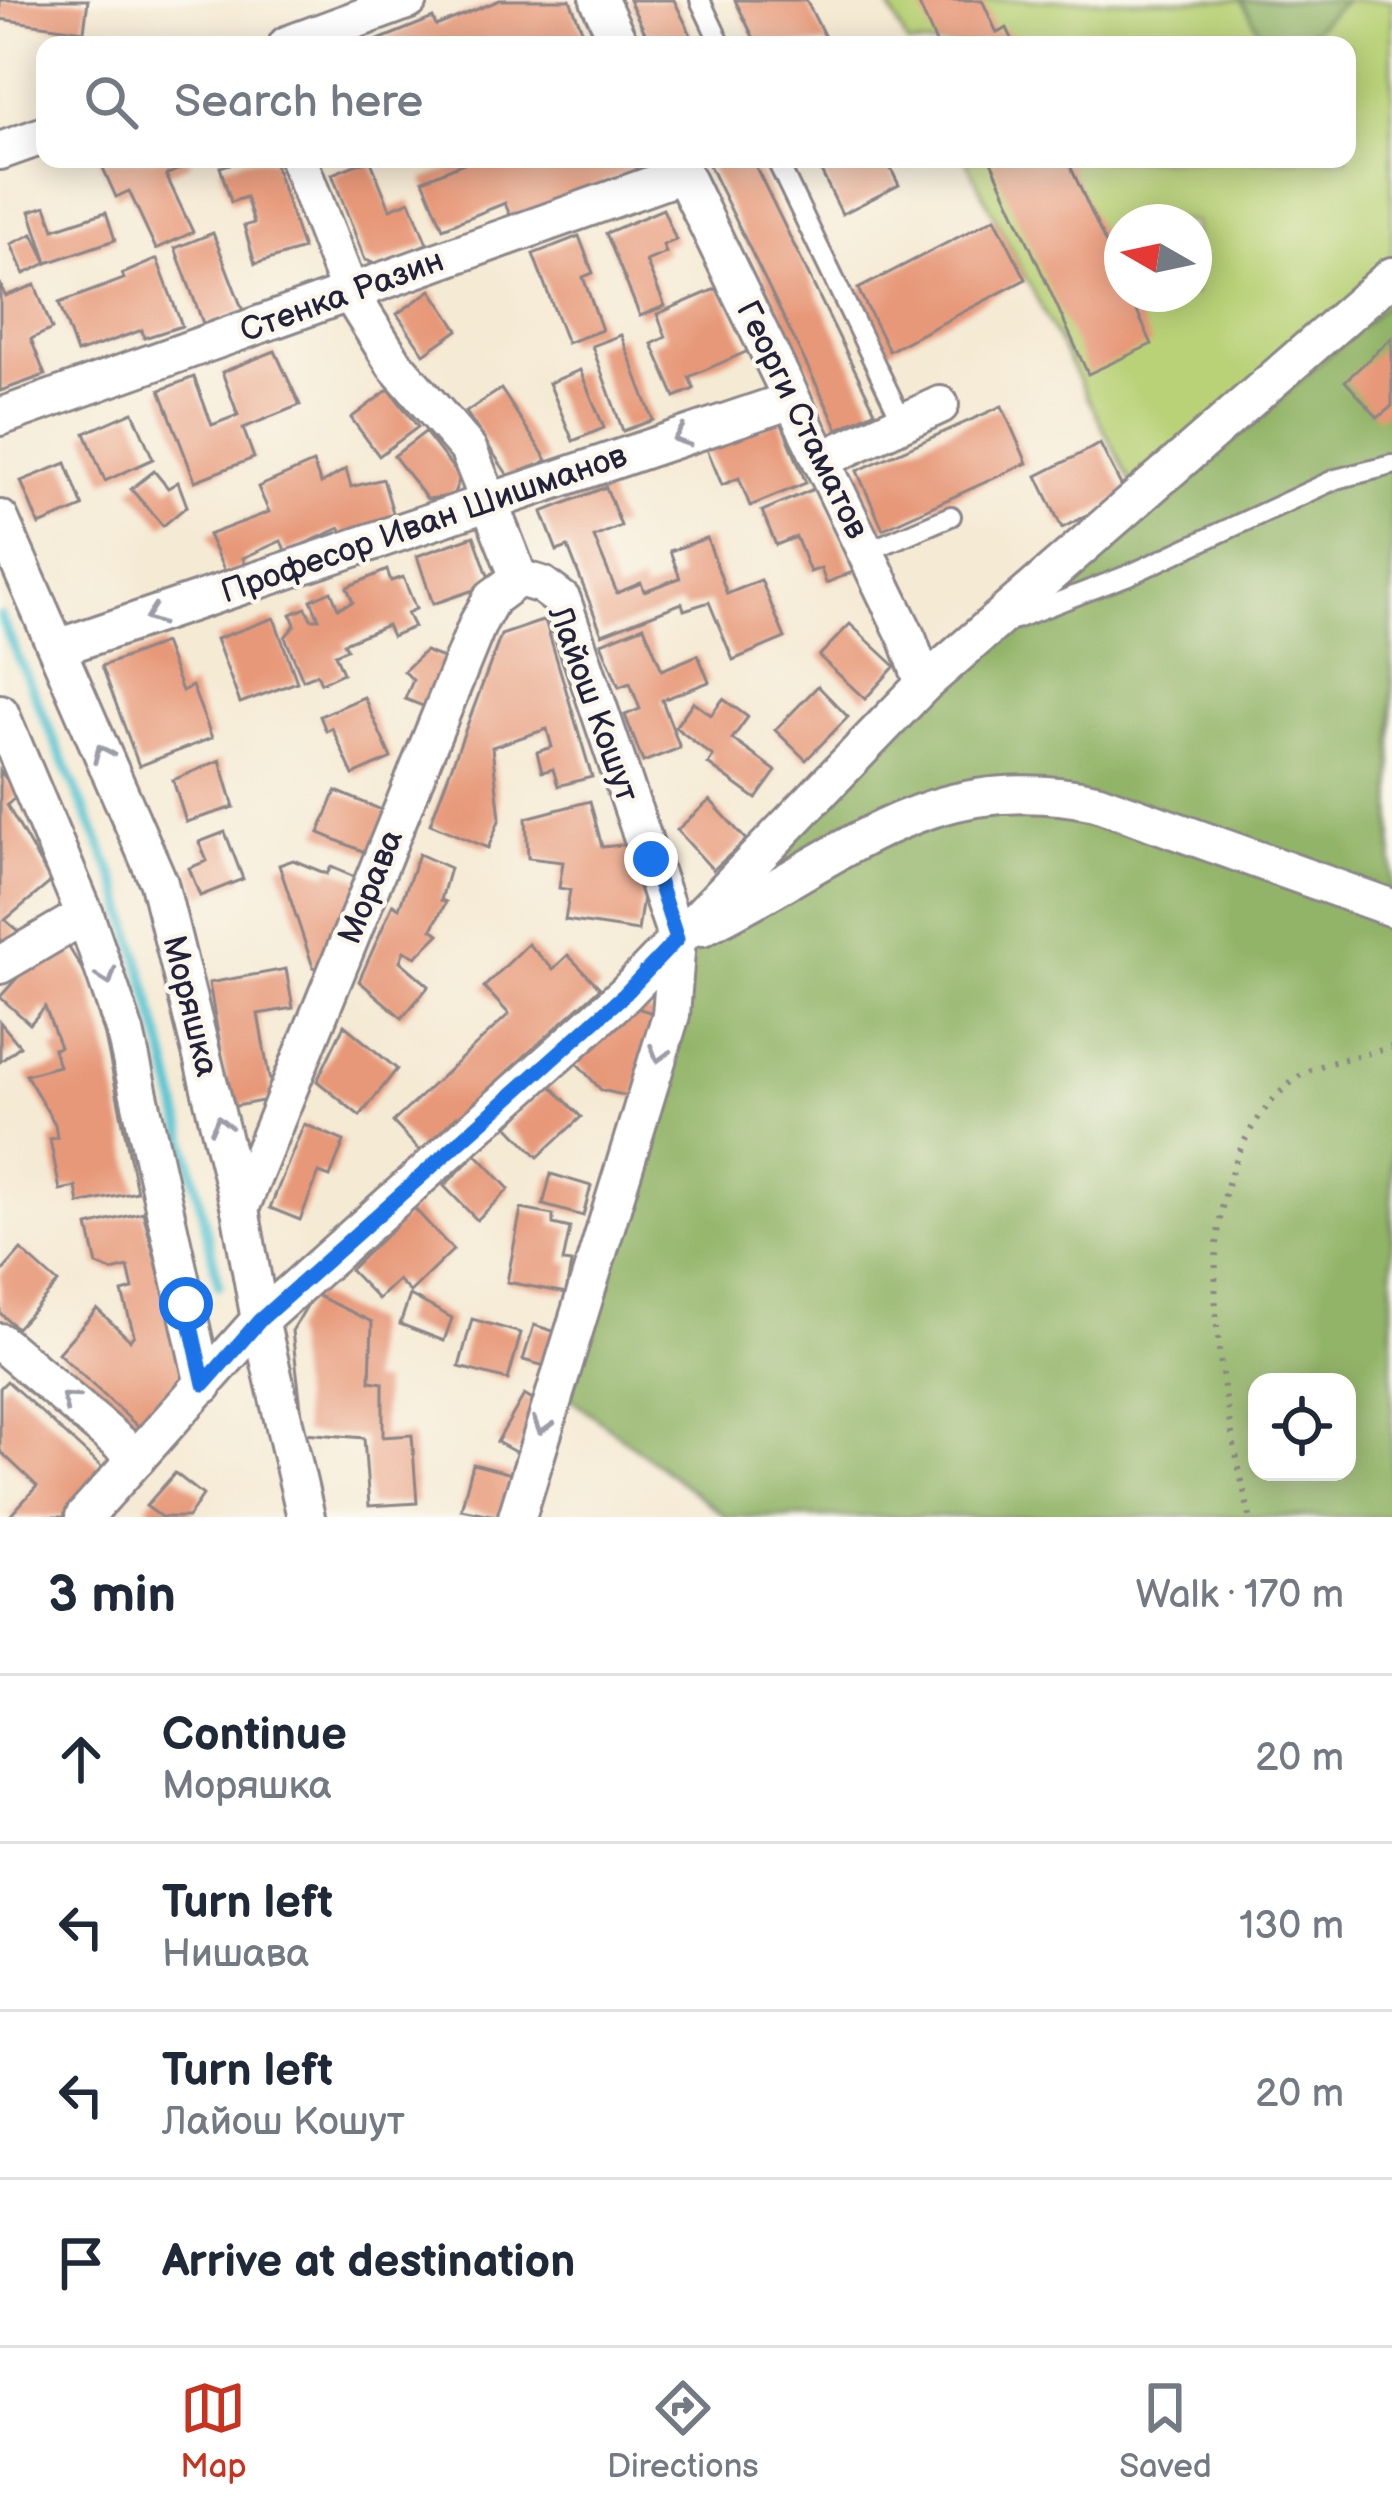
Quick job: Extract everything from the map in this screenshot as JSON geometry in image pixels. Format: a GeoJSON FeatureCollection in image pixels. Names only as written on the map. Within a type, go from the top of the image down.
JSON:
{"type":"FeatureCollection","features":[{"type":"Feature","properties":{"kind":"street"},"geometry":{"type":"LineString","coordinates":[[311,36],[409,0]]}},
{"type":"Feature","properties":{"kind":"street"},"geometry":{"type":"LineString","coordinates":[[598,0],[616,36]]}},
{"type":"Feature","properties":{"kind":"street"},"geometry":{"type":"LineString","coordinates":[[0,151],[36,137]]}},
{"type":"Feature","properties":{"kind":"street","name":"Лайош Кошут"},"geometry":{"type":"LineString","coordinates":[[301,168],[350,293],[395,365],[468,449],[519,578],[542,585],[562,601],[677,939],[671,1015],[517,1517]]}},
{"type":"Feature","properties":{"kind":"street","name":"Стенка Разин"},"geometry":{"type":"LineString","coordinates":[[0,417],[350,293],[676,168]]}},
{"type":"Feature","properties":{"kind":"street","name":"Георги Стаматов"},"geometry":{"type":"LineString","coordinates":[[679,168],[866,552],[924,684]]}},
{"type":"Feature","properties":{"kind":"street"},"geometry":{"type":"LineString","coordinates":[[84,1517],[260,1320],[625,994],[924,684],[1392,275]]}},
{"type":"Feature","properties":{"kind":"street","name":"Професор Иван Шишманов"},"geometry":{"type":"LineString","coordinates":[[57,648],[792,400]]}},
{"type":"Feature","properties":{"kind":"street"},"geometry":{"type":"LineString","coordinates":[[821,460],[940,405]]}},
{"type":"Feature","properties":{"kind":"street","name":"Моряшка"},"geometry":{"type":"LineString","coordinates":[[0,519],[159,883],[240,1209],[305,1517]]}},
{"type":"Feature","properties":{"kind":"street","name":"Морава"},"geometry":{"type":"LineString","coordinates":[[240,1209],[478,623],[492,598],[519,578]]}},
{"type":"Feature","properties":{"kind":"street","name":"Моряшка"},"geometry":{"type":"LineString","coordinates":[[0,713],[86,915],[125,1032],[204,1384]]}},
{"type":"Feature","properties":{"kind":"street"},"geometry":{"type":"LineString","coordinates":[[677,939],[773,893],[845,846],[920,808],[1030,793],[1096,802],[1392,908]]}},
{"type":"Feature","properties":{"kind":"street"},"geometry":{"type":"LineString","coordinates":[[0,965],[86,915]]}},
{"type":"Feature","properties":{"kind":"street"},"geometry":{"type":"LineString","coordinates":[[0,1342],[137,1458]]}},
{"type":"Feature","properties":{"kind":"lane"},"geometry":{"type":"LineString","coordinates":[[700,0],[717,36]]}},
{"type":"Feature","properties":{"kind":"lane"},"geometry":{"type":"LineString","coordinates":[[780,168],[903,422]]}},
{"type":"Feature","properties":{"kind":"lane"},"geometry":{"type":"LineString","coordinates":[[982,631],[1131,574],[1336,479],[1392,465]]}},
{"type":"Feature","properties":{"kind":"lane"},"geometry":{"type":"LineString","coordinates":[[866,552],[951,516]]}},
{"type":"Feature","properties":{"kind":"path"},"geometry":{"type":"LineString","coordinates":[[1250,1517],[1223,1399],[1215,1249],[1243,1138],[1298,1076],[1392,1047]]}},
{"type":"Feature","properties":{"kind":"green space"},"geometry":{"type":"Polygon","coordinates":[[[886,0],[1241,0],[1263,36],[904,36],[886,0]]]}},
{"type":"Feature","properties":{"kind":"green space"},"geometry":{"type":"Polygon","coordinates":[[[1241,0],[1346,0],[1306,36],[1263,36],[1241,0]]]}},
{"type":"Feature","properties":{"kind":"green space"},"geometry":{"type":"Polygon","coordinates":[[[1346,0],[1392,0],[1392,299],[1148,515],[970,168],[1356,168],[1356,36],[1306,36],[1346,0]]]}},
{"type":"Feature","properties":{"kind":"green space"},"geometry":{"type":"Polygon","coordinates":[[[1392,299],[1392,1517],[726,1517],[570,1398],[689,940],[987,644],[1148,515],[1392,299]]]}},
{"type":"Feature","properties":{"kind":"building"},"geometry":{"type":"Polygon","coordinates":[[[0,0],[88,0],[84,31],[0,19],[0,0]]]}},
{"type":"Feature","properties":{"kind":"building"},"geometry":{"type":"Polygon","coordinates":[[[500,0],[570,0],[584,36],[388,36],[433,18],[436,26],[500,0]]]}},
{"type":"Feature","properties":{"kind":"building"},"geometry":{"type":"Polygon","coordinates":[[[629,0],[674,0],[692,36],[647,36],[629,0]]]}},
{"type":"Feature","properties":{"kind":"building"},"geometry":{"type":"Polygon","coordinates":[[[735,0],[806,0],[824,36],[753,36],[735,0]]]}},
{"type":"Feature","properties":{"kind":"building"},"geometry":{"type":"Polygon","coordinates":[[[917,0],[982,0],[997,33],[1007,28],[1011,36],[933,36],[917,0]]]}},
{"type":"Feature","properties":{"kind":"building"},"geometry":{"type":"Polygon","coordinates":[[[103,168],[182,168],[166,175],[193,232],[156,249],[129,191],[116,197],[103,168]]]}},
{"type":"Feature","properties":{"kind":"building"},"geometry":{"type":"Polygon","coordinates":[[[220,168],[276,168],[303,249],[255,264],[244,226],[254,223],[246,197],[231,202],[220,168]]]}},
{"type":"Feature","properties":{"kind":"building"},"geometry":{"type":"Polygon","coordinates":[[[347,168],[374,168],[390,209],[410,201],[427,244],[377,264],[365,260],[332,174],[347,168]]]}},
{"type":"Feature","properties":{"kind":"building"},"geometry":{"type":"Polygon","coordinates":[[[452,168],[637,170],[511,218],[505,203],[443,228],[423,180],[452,168]]]}},
{"type":"Feature","properties":{"kind":"building"},"geometry":{"type":"Polygon","coordinates":[[[710,168],[756,168],[875,411],[838,429],[710,168]]]}},
{"type":"Feature","properties":{"kind":"building"},"geometry":{"type":"Polygon","coordinates":[[[819,168],[890,168],[899,185],[842,214],[819,168]]]}},
{"type":"Feature","properties":{"kind":"building"},"geometry":{"type":"Polygon","coordinates":[[[994,168],[1071,168],[1104,240],[1104,312],[1137,312],[1152,344],[1088,374],[994,168]]]}},
{"type":"Feature","properties":{"kind":"building"},"geometry":{"type":"Polygon","coordinates":[[[46,206],[54,229],[106,212],[115,240],[47,263],[30,211],[46,206]]]}},
{"type":"Feature","properties":{"kind":"building"},"geometry":{"type":"Polygon","coordinates":[[[663,209],[676,240],[663,245],[666,253],[646,261],[665,306],[640,316],[606,233],[663,209]]]}},
{"type":"Feature","properties":{"kind":"building"},"geometry":{"type":"Polygon","coordinates":[[[995,218],[1026,279],[889,351],[858,289],[995,218]]]}},
{"type":"Feature","properties":{"kind":"building"},"geometry":{"type":"Polygon","coordinates":[[[213,233],[243,311],[204,326],[175,248],[213,233]]]}},
{"type":"Feature","properties":{"kind":"building"},"geometry":{"type":"Polygon","coordinates":[[[33,234],[47,263],[24,274],[11,244],[33,234]]]}},
{"type":"Feature","properties":{"kind":"building"},"geometry":{"type":"Polygon","coordinates":[[[579,236],[593,273],[583,277],[602,330],[567,343],[533,254],[579,236]]]}},
{"type":"Feature","properties":{"kind":"building"},"geometry":{"type":"Polygon","coordinates":[[[157,259],[182,326],[144,338],[142,330],[77,353],[59,303],[124,279],[122,274],[157,259]]]}},
{"type":"Feature","properties":{"kind":"building"},"geometry":{"type":"Polygon","coordinates":[[[0,283],[5,296],[35,285],[52,329],[31,339],[45,375],[0,391],[0,283]]]}},
{"type":"Feature","properties":{"kind":"building"},"geometry":{"type":"Polygon","coordinates":[[[720,287],[748,351],[689,377],[694,389],[675,397],[652,344],[666,337],[657,314],[720,287]]]}},
{"type":"Feature","properties":{"kind":"building"},"geometry":{"type":"Polygon","coordinates":[[[431,290],[458,330],[424,354],[397,314],[431,290]]]}},
{"type":"Feature","properties":{"kind":"building"},"geometry":{"type":"Polygon","coordinates":[[[621,335],[653,420],[623,431],[592,346],[621,335]]]}},
{"type":"Feature","properties":{"kind":"building"},"geometry":{"type":"Polygon","coordinates":[[[1392,338],[1392,406],[1378,418],[1345,381],[1392,338]]]}},
{"type":"Feature","properties":{"kind":"building"},"geometry":{"type":"Polygon","coordinates":[[[275,351],[300,405],[243,428],[254,458],[195,481],[160,390],[194,377],[212,425],[238,415],[222,372],[275,351]]]}},
{"type":"Feature","properties":{"kind":"building"},"geometry":{"type":"Polygon","coordinates":[[[580,370],[604,428],[573,441],[549,383],[580,370]]]}},
{"type":"Feature","properties":{"kind":"building"},"geometry":{"type":"Polygon","coordinates":[[[389,389],[418,427],[379,456],[351,418],[389,389]]]}},
{"type":"Feature","properties":{"kind":"building"},"geometry":{"type":"Polygon","coordinates":[[[501,389],[547,460],[513,483],[466,412],[501,389]]]}},
{"type":"Feature","properties":{"kind":"building"},"geometry":{"type":"Polygon","coordinates":[[[1002,406],[1027,463],[883,529],[857,471],[1002,406]]]}},
{"type":"Feature","properties":{"kind":"building"},"geometry":{"type":"Polygon","coordinates":[[[133,412],[153,459],[105,481],[85,433],[133,412]]]}},
{"type":"Feature","properties":{"kind":"building"},"geometry":{"type":"Polygon","coordinates":[[[780,419],[806,483],[750,506],[739,478],[722,485],[707,449],[780,419]]]}},
{"type":"Feature","properties":{"kind":"building"},"geometry":{"type":"Polygon","coordinates":[[[425,432],[460,477],[453,496],[427,499],[394,456],[425,432]]]}},
{"type":"Feature","properties":{"kind":"building"},"geometry":{"type":"Polygon","coordinates":[[[1100,444],[1126,495],[1062,528],[1037,476],[1100,444]]]}},
{"type":"Feature","properties":{"kind":"building"},"geometry":{"type":"Polygon","coordinates":[[[66,463],[83,507],[39,525],[21,481],[66,463]]]}},
{"type":"Feature","properties":{"kind":"building"},"geometry":{"type":"Polygon","coordinates":[[[313,463],[321,484],[346,469],[351,487],[383,479],[395,519],[343,538],[340,528],[286,552],[281,541],[243,558],[246,566],[226,574],[208,535],[269,512],[258,487],[313,463]]]}},
{"type":"Feature","properties":{"kind":"building"},"geometry":{"type":"Polygon","coordinates":[[[154,471],[168,488],[178,482],[187,506],[163,526],[131,489],[154,471]]]}},
{"type":"Feature","properties":{"kind":"building"},"geometry":{"type":"Polygon","coordinates":[[[606,487],[621,526],[594,537],[617,593],[641,583],[644,591],[680,578],[670,551],[707,538],[727,594],[761,580],[785,638],[733,660],[709,602],[684,610],[682,603],[602,634],[568,547],[557,551],[542,512],[606,487]]]}},
{"type":"Feature","properties":{"kind":"building"},"geometry":{"type":"Polygon","coordinates":[[[816,488],[853,572],[826,583],[821,568],[810,572],[796,537],[776,545],[762,511],[816,488]]]}},
{"type":"Feature","properties":{"kind":"building"},"geometry":{"type":"Polygon","coordinates":[[[474,536],[491,584],[433,604],[417,556],[474,536]]]}},
{"type":"Feature","properties":{"kind":"building"},"geometry":{"type":"Polygon","coordinates":[[[387,570],[391,581],[403,577],[416,609],[407,613],[414,627],[392,636],[387,625],[344,643],[347,649],[335,654],[343,673],[321,683],[317,674],[303,680],[285,637],[295,625],[291,614],[306,608],[311,619],[319,619],[311,600],[331,591],[338,608],[353,602],[347,587],[387,570]]]}},
{"type":"Feature","properties":{"kind":"building"},"geometry":{"type":"Polygon","coordinates":[[[274,618],[297,682],[240,703],[216,639],[274,618]]]}},
{"type":"Feature","properties":{"kind":"building"},"geometry":{"type":"Polygon","coordinates":[[[545,620],[592,777],[558,786],[553,769],[542,772],[537,752],[552,747],[547,729],[492,747],[500,818],[488,848],[430,824],[501,635],[545,620]]]}},
{"type":"Feature","properties":{"kind":"building"},"geometry":{"type":"Polygon","coordinates":[[[850,624],[895,666],[865,699],[819,656],[850,624]]]}},
{"type":"Feature","properties":{"kind":"building"},"geometry":{"type":"Polygon","coordinates":[[[644,626],[662,670],[698,655],[709,682],[662,700],[680,748],[643,762],[625,715],[640,709],[630,683],[619,687],[601,643],[644,626]]]}},
{"type":"Feature","properties":{"kind":"building"},"geometry":{"type":"Polygon","coordinates":[[[164,643],[182,691],[192,686],[212,738],[139,766],[102,666],[164,643]]]}},
{"type":"Feature","properties":{"kind":"building"},"geometry":{"type":"Polygon","coordinates":[[[425,651],[453,662],[433,710],[405,699],[413,680],[404,671],[425,651]]]}},
{"type":"Feature","properties":{"kind":"building"},"geometry":{"type":"Polygon","coordinates":[[[818,686],[848,717],[806,760],[775,730],[818,686]]]}},
{"type":"Feature","properties":{"kind":"building"},"geometry":{"type":"Polygon","coordinates":[[[364,697],[391,758],[353,775],[332,728],[326,731],[320,716],[364,697]]]}},
{"type":"Feature","properties":{"kind":"building"},"geometry":{"type":"Polygon","coordinates":[[[723,699],[748,717],[732,739],[776,771],[756,799],[708,764],[713,756],[675,727],[693,702],[711,715],[723,699]]]}},
{"type":"Feature","properties":{"kind":"building"},"geometry":{"type":"Polygon","coordinates":[[[220,760],[234,807],[186,822],[173,780],[220,760]]]}},
{"type":"Feature","properties":{"kind":"building"},"geometry":{"type":"Polygon","coordinates":[[[0,771],[19,794],[7,805],[51,882],[5,920],[18,931],[0,952],[0,771]]]}},
{"type":"Feature","properties":{"kind":"building"},"geometry":{"type":"Polygon","coordinates":[[[336,791],[389,813],[372,855],[319,833],[336,791]]]}},
{"type":"Feature","properties":{"kind":"building"},"geometry":{"type":"Polygon","coordinates":[[[710,800],[746,840],[713,870],[677,830],[710,800]]]}},
{"type":"Feature","properties":{"kind":"building"},"geometry":{"type":"Polygon","coordinates":[[[590,801],[602,847],[630,844],[645,883],[638,931],[565,920],[570,890],[559,888],[563,862],[528,858],[526,818],[590,801]]]}},
{"type":"Feature","properties":{"kind":"building"},"geometry":{"type":"Polygon","coordinates":[[[225,832],[243,879],[200,896],[189,868],[207,861],[199,842],[225,832]]]}},
{"type":"Feature","properties":{"kind":"building"},"geometry":{"type":"Polygon","coordinates":[[[419,854],[450,868],[441,900],[446,902],[432,929],[439,934],[416,957],[404,951],[400,961],[429,986],[402,1018],[359,981],[393,904],[399,908],[419,854]]]}},
{"type":"Feature","properties":{"kind":"building"},"geometry":{"type":"Polygon","coordinates":[[[293,860],[327,874],[331,867],[362,880],[324,969],[313,967],[279,865],[293,860]]]}},
{"type":"Feature","properties":{"kind":"building"},"geometry":{"type":"Polygon","coordinates":[[[62,936],[88,979],[105,1036],[137,1192],[79,1204],[76,1187],[60,1190],[50,1139],[57,1138],[55,1124],[26,1075],[59,1066],[53,1049],[60,1047],[45,1007],[30,1024],[0,997],[47,945],[62,936]]]}},
{"type":"Feature","properties":{"kind":"building"},"geometry":{"type":"Polygon","coordinates":[[[528,944],[553,969],[568,955],[600,988],[485,1092],[491,1098],[464,1124],[457,1116],[420,1151],[393,1122],[509,1014],[484,987],[528,944]]]}},
{"type":"Feature","properties":{"kind":"building"},"geometry":{"type":"Polygon","coordinates":[[[286,969],[293,1008],[258,1014],[273,1099],[231,1107],[209,983],[286,969]]]}},
{"type":"Feature","properties":{"kind":"building"},"geometry":{"type":"Polygon","coordinates":[[[637,1008],[656,1014],[636,1098],[601,1090],[573,1059],[637,1008]]]}},
{"type":"Feature","properties":{"kind":"building"},"geometry":{"type":"Polygon","coordinates":[[[0,1022],[20,1046],[0,1062],[0,1022]]]}},
{"type":"Feature","properties":{"kind":"building"},"geometry":{"type":"Polygon","coordinates":[[[344,1025],[397,1069],[360,1116],[317,1081],[344,1025]]]}},
{"type":"Feature","properties":{"kind":"building"},"geometry":{"type":"Polygon","coordinates":[[[550,1085],[581,1117],[538,1157],[508,1126],[550,1085]]]}},
{"type":"Feature","properties":{"kind":"building"},"geometry":{"type":"Polygon","coordinates":[[[304,1124],[344,1141],[330,1177],[319,1173],[300,1220],[270,1208],[304,1124]]]}},
{"type":"Feature","properties":{"kind":"building"},"geometry":{"type":"Polygon","coordinates":[[[476,1154],[509,1189],[477,1220],[444,1186],[476,1154]]]}},
{"type":"Feature","properties":{"kind":"building"},"geometry":{"type":"Polygon","coordinates":[[[551,1174],[591,1186],[583,1216],[543,1205],[551,1174]]]}},
{"type":"Feature","properties":{"kind":"building"},"geometry":{"type":"Polygon","coordinates":[[[414,1208],[453,1250],[410,1292],[398,1280],[378,1299],[350,1270],[414,1208]]]}},
{"type":"Feature","properties":{"kind":"building"},"geometry":{"type":"Polygon","coordinates":[[[521,1209],[553,1215],[553,1224],[570,1228],[563,1262],[571,1263],[566,1293],[507,1282],[521,1209]]]}},
{"type":"Feature","properties":{"kind":"building"},"geometry":{"type":"Polygon","coordinates":[[[143,1212],[188,1386],[145,1433],[58,1353],[97,1309],[130,1340],[134,1335],[122,1292],[133,1289],[128,1267],[112,1271],[97,1265],[88,1226],[143,1212]]]}},
{"type":"Feature","properties":{"kind":"building"},"geometry":{"type":"Polygon","coordinates":[[[21,1250],[58,1283],[17,1328],[0,1313],[0,1274],[21,1250]]]}},
{"type":"Feature","properties":{"kind":"building"},"geometry":{"type":"Polygon","coordinates":[[[314,1294],[372,1322],[370,1381],[383,1383],[383,1437],[412,1435],[417,1503],[369,1506],[364,1438],[304,1433],[292,1331],[314,1294]]]}},
{"type":"Feature","properties":{"kind":"building"},"geometry":{"type":"Polygon","coordinates":[[[410,1295],[452,1318],[444,1341],[400,1324],[410,1295]]]}},
{"type":"Feature","properties":{"kind":"building"},"geometry":{"type":"Polygon","coordinates":[[[472,1319],[521,1333],[508,1380],[459,1367],[472,1319]]]}},
{"type":"Feature","properties":{"kind":"building"},"geometry":{"type":"Polygon","coordinates":[[[534,1325],[562,1334],[545,1366],[523,1360],[534,1325]]]}},
{"type":"Feature","properties":{"kind":"building"},"geometry":{"type":"Polygon","coordinates":[[[7,1381],[110,1475],[71,1517],[9,1517],[37,1486],[0,1451],[0,1388],[7,1381]]]}},
{"type":"Feature","properties":{"kind":"building"},"geometry":{"type":"Polygon","coordinates":[[[524,1395],[543,1406],[517,1453],[497,1442],[524,1395]]]}},
{"type":"Feature","properties":{"kind":"building"},"geometry":{"type":"Polygon","coordinates":[[[473,1464],[512,1474],[501,1517],[461,1509],[473,1464]]]}},
{"type":"Feature","properties":{"kind":"building"},"geometry":{"type":"Polygon","coordinates":[[[175,1473],[203,1495],[188,1517],[161,1517],[146,1506],[175,1473]]]}},
{"type":"Feature","properties":{"kind":"waterway"},"geometry":{"type":"LineString","coordinates":[[0,616],[119,888],[165,1052],[219,1285]]}},
{"type":"Feature","properties":{"kind":"route"},"geometry":{"type":"LineString","coordinates":[[186,1304],[204,1384],[260,1320],[625,994],[677,939],[651,859]]}}]}
